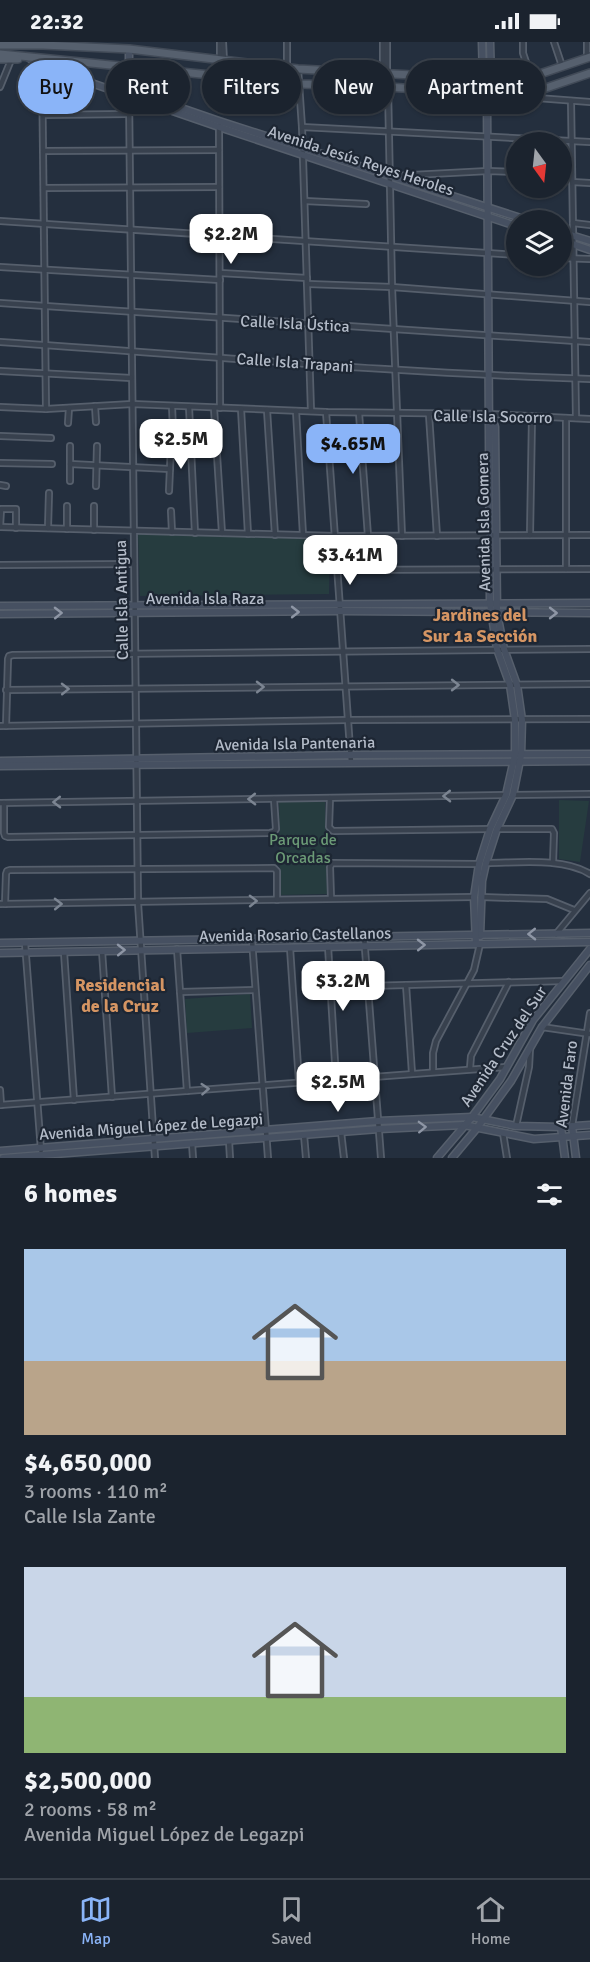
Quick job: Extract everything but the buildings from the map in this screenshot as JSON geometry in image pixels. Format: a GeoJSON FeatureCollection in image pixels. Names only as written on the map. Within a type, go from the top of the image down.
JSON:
{"type":"FeatureCollection","features":[{"type":"Feature","properties":{"kind":"main road"},"geometry":{"type":"LineString","coordinates":[[0,45],[130,46],[216,60]]}},
{"type":"Feature","properties":{"kind":"main road"},"geometry":{"type":"LineString","coordinates":[[0,54],[36,60]]}},
{"type":"Feature","properties":{"kind":"main road"},"geometry":{"type":"LineString","coordinates":[[0,59],[28,57]]}},
{"type":"Feature","properties":{"kind":"main road"},"geometry":{"type":"LineString","coordinates":[[545,72],[588,58]]}},
{"type":"Feature","properties":{"kind":"main road"},"geometry":{"type":"LineString","coordinates":[[545,88],[590,73]]}},
{"type":"Feature","properties":{"kind":"street"},"geometry":{"type":"LineString","coordinates":[[221,42],[222,60]]}},
{"type":"Feature","properties":{"kind":"street"},"geometry":{"type":"LineString","coordinates":[[286,42],[287,60]]}},
{"type":"Feature","properties":{"kind":"street"},"geometry":{"type":"LineString","coordinates":[[385,42],[385,60]]}},
{"type":"Feature","properties":{"kind":"street","name":"Avenida Isla Gomera"},"geometry":{"type":"LineString","coordinates":[[482,42],[484,60]]}},
{"type":"Feature","properties":{"kind":"street","name":"Avenida Isla Gomera"},"geometry":{"type":"LineString","coordinates":[[489,60],[490,42]]}},
{"type":"Feature","properties":{"kind":"street"},"geometry":{"type":"LineString","coordinates":[[523,42],[525,60]]}},
{"type":"Feature","properties":{"kind":"street"},"geometry":{"type":"LineString","coordinates":[[554,42],[562,66]]}},
{"type":"Feature","properties":{"kind":"street"},"geometry":{"type":"LineString","coordinates":[[587,42],[588,58]]}},
{"type":"Feature","properties":{"kind":"street"},"geometry":{"type":"LineString","coordinates":[[0,87],[11,60]]}},
{"type":"Feature","properties":{"kind":"street"},"geometry":{"type":"LineString","coordinates":[[545,99],[590,102]]}},
{"type":"Feature","properties":{"kind":"street"},"geometry":{"type":"LineString","coordinates":[[571,100],[572,132]]}},
{"type":"Feature","properties":{"kind":"street"},"geometry":{"type":"LineString","coordinates":[[301,106],[311,411]]}},
{"type":"Feature","properties":{"kind":"street"},"geometry":{"type":"LineString","coordinates":[[46,409],[43,115],[129,114]]}},
{"type":"Feature","properties":{"kind":"street","name":"Calle Isla Antigua"},"geometry":{"type":"LineString","coordinates":[[129,114],[137,868],[139,942],[155,1158]]}},
{"type":"Feature","properties":{"kind":"street","name":"Avenida Jesús Reyes Heroles"},"geometry":{"type":"LineString","coordinates":[[190,114],[389,180],[506,214]]}},
{"type":"Feature","properties":{"kind":"street"},"geometry":{"type":"LineString","coordinates":[[389,114],[396,414],[402,536]]}},
{"type":"Feature","properties":{"kind":"street","name":"Avenida Isla Gomera"},"geometry":{"type":"LineString","coordinates":[[478,944],[478,880],[489,829],[501,813],[510,795],[518,758],[518,720],[513,685],[500,649],[494,614],[495,427],[490,414],[488,335],[487,114]]}},
{"type":"Feature","properties":{"kind":"street"},"geometry":{"type":"LineString","coordinates":[[219,124],[220,356],[217,408],[222,533]]}},
{"type":"Feature","properties":{"kind":"street"},"geometry":{"type":"LineString","coordinates":[[302,127],[506,137]]}},
{"type":"Feature","properties":{"kind":"street"},"geometry":{"type":"LineString","coordinates":[[572,141],[590,142]]}},
{"type":"Feature","properties":{"kind":"street"},"geometry":{"type":"LineString","coordinates":[[44,151],[219,150]]}},
{"type":"Feature","properties":{"kind":"street"},"geometry":{"type":"LineString","coordinates":[[389,180],[488,171],[506,172]]}},
{"type":"Feature","properties":{"kind":"street","name":"Avenida Jesús Reyes Heroles"},"geometry":{"type":"LineString","coordinates":[[389,180],[506,223]]}},
{"type":"Feature","properties":{"kind":"street"},"geometry":{"type":"LineString","coordinates":[[576,418],[572,182],[590,183]]}},
{"type":"Feature","properties":{"kind":"street"},"geometry":{"type":"LineString","coordinates":[[44,188],[219,187]]}},
{"type":"Feature","properties":{"kind":"street"},"geometry":{"type":"LineString","coordinates":[[305,201],[366,204]]}},
{"type":"Feature","properties":{"kind":"street"},"geometry":{"type":"LineString","coordinates":[[0,221],[506,254]]}},
{"type":"Feature","properties":{"kind":"street"},"geometry":{"type":"LineString","coordinates":[[573,223],[590,225]]}},
{"type":"Feature","properties":{"kind":"street"},"geometry":{"type":"LineString","coordinates":[[573,236],[590,241]]}},
{"type":"Feature","properties":{"kind":"street"},"geometry":{"type":"LineString","coordinates":[[573,244],[590,250]]}},
{"type":"Feature","properties":{"kind":"street"},"geometry":{"type":"LineString","coordinates":[[574,259],[590,259]]}},
{"type":"Feature","properties":{"kind":"street"},"geometry":{"type":"LineString","coordinates":[[0,267],[220,280]]}},
{"type":"Feature","properties":{"kind":"street"},"geometry":{"type":"LineString","coordinates":[[220,273],[590,302]]}},
{"type":"Feature","properties":{"kind":"street","name":"Calle Isla Ústica"},"geometry":{"type":"LineString","coordinates":[[0,303],[590,342]]}},
{"type":"Feature","properties":{"kind":"street","name":"Calle Isla Trapani"},"geometry":{"type":"LineString","coordinates":[[0,342],[489,375],[590,378]]}},
{"type":"Feature","properties":{"kind":"street"},"geometry":{"type":"LineString","coordinates":[[0,371],[131,378]]}},
{"type":"Feature","properties":{"kind":"street","name":"Calle Isla Socorro"},"geometry":{"type":"LineString","coordinates":[[0,407],[46,409],[132,404],[590,419]]}},
{"type":"Feature","properties":{"kind":"street"},"geometry":{"type":"LineString","coordinates":[[94,406],[96,422]]}},
{"type":"Feature","properties":{"kind":"street"},"geometry":{"type":"LineString","coordinates":[[172,406],[173,431]]}},
{"type":"Feature","properties":{"kind":"street"},"geometry":{"type":"LineString","coordinates":[[189,407],[195,532]]}},
{"type":"Feature","properties":{"kind":"street"},"geometry":{"type":"LineString","coordinates":[[68,423],[69,408]]}},
{"type":"Feature","properties":{"kind":"street"},"geometry":{"type":"LineString","coordinates":[[240,409],[248,534]]}},
{"type":"Feature","properties":{"kind":"street"},"geometry":{"type":"LineString","coordinates":[[267,410],[275,535]]}},
{"type":"Feature","properties":{"kind":"street"},"geometry":{"type":"LineString","coordinates":[[296,411],[303,536]]}},
{"type":"Feature","properties":{"kind":"street"},"geometry":{"type":"LineString","coordinates":[[327,412],[350,759]]}},
{"type":"Feature","properties":{"kind":"street"},"geometry":{"type":"LineString","coordinates":[[359,413],[368,536]]}},
{"type":"Feature","properties":{"kind":"street"},"geometry":{"type":"LineString","coordinates":[[429,415],[437,536]]}},
{"type":"Feature","properties":{"kind":"street"},"geometry":{"type":"LineString","coordinates":[[530,536],[532,417]]}},
{"type":"Feature","properties":{"kind":"street"},"geometry":{"type":"LineString","coordinates":[[566,418],[566,569]]}},
{"type":"Feature","properties":{"kind":"street"},"geometry":{"type":"LineString","coordinates":[[0,436],[51,438]]}},
{"type":"Feature","properties":{"kind":"street"},"geometry":{"type":"LineString","coordinates":[[169,491],[171,445]]}},
{"type":"Feature","properties":{"kind":"street"},"geometry":{"type":"LineString","coordinates":[[70,446],[70,481]]}},
{"type":"Feature","properties":{"kind":"street"},"geometry":{"type":"LineString","coordinates":[[96,486],[97,446]]}},
{"type":"Feature","properties":{"kind":"street"},"geometry":{"type":"LineString","coordinates":[[0,463],[52,464]]}},
{"type":"Feature","properties":{"kind":"street"},"geometry":{"type":"LineString","coordinates":[[70,464],[170,469]]}},
{"type":"Feature","properties":{"kind":"street"},"geometry":{"type":"LineString","coordinates":[[48,528],[49,493]]}},
{"type":"Feature","properties":{"kind":"street"},"geometry":{"type":"LineString","coordinates":[[67,529],[68,506]]}},
{"type":"Feature","properties":{"kind":"street"},"geometry":{"type":"LineString","coordinates":[[94,506],[94,530]]}},
{"type":"Feature","properties":{"kind":"street"},"geometry":{"type":"LineString","coordinates":[[16,528],[16,509],[1,509],[0,527],[16,528],[303,536],[590,535]]}},
{"type":"Feature","properties":{"kind":"street"},"geometry":{"type":"LineString","coordinates":[[171,511],[172,532]]}},
{"type":"Feature","properties":{"kind":"street"},"geometry":{"type":"LineString","coordinates":[[0,565],[134,564]]}},
{"type":"Feature","properties":{"kind":"street"},"geometry":{"type":"LineString","coordinates":[[338,570],[590,568]]}},
{"type":"Feature","properties":{"kind":"street","name":"Avenida Isla Raza"},"geometry":{"type":"LineString","coordinates":[[0,606],[590,603]]}},
{"type":"Feature","properties":{"kind":"street","name":"Avenida Isla Raza"},"geometry":{"type":"LineString","coordinates":[[0,614],[340,611],[590,613]]}},
{"type":"Feature","properties":{"kind":"street"},"geometry":{"type":"LineString","coordinates":[[6,726],[9,656],[343,650],[590,649]]}},
{"type":"Feature","properties":{"kind":"street"},"geometry":{"type":"LineString","coordinates":[[6,690],[590,684]]}},
{"type":"Feature","properties":{"kind":"street"},"geometry":{"type":"LineString","coordinates":[[0,726],[348,720],[590,719]]}},
{"type":"Feature","properties":{"kind":"street","name":"Avenida Isla Pantenaria"},"geometry":{"type":"LineString","coordinates":[[518,758],[590,754]]}},
{"type":"Feature","properties":{"kind":"street","name":"Avenida Isla Pantenaria"},"geometry":{"type":"LineString","coordinates":[[0,766],[350,759],[518,758],[590,761]]}},
{"type":"Feature","properties":{"kind":"street","name":"Avenida Isla Pantenaria"},"geometry":{"type":"LineString","coordinates":[[0,761],[136,762]]}},
{"type":"Feature","properties":{"kind":"street"},"geometry":{"type":"LineString","coordinates":[[274,798],[274,832],[5,836],[2,803],[274,798],[590,794]]}},
{"type":"Feature","properties":{"kind":"street"},"geometry":{"type":"LineString","coordinates":[[330,798],[330,830],[489,829]]}},
{"type":"Feature","properties":{"kind":"street","name":"Avenida Isla Gomera"},"geometry":{"type":"LineString","coordinates":[[482,864],[497,829],[501,813]]}},
{"type":"Feature","properties":{"kind":"street"},"geometry":{"type":"LineString","coordinates":[[497,829],[551,828],[553,830],[553,863]]}},
{"type":"Feature","properties":{"kind":"street"},"geometry":{"type":"LineString","coordinates":[[331,898],[331,864],[553,863],[581,868],[590,874]]}},
{"type":"Feature","properties":{"kind":"street"},"geometry":{"type":"LineString","coordinates":[[278,900],[276,869],[137,868],[7,871],[3,904],[138,903],[278,900],[331,898],[478,897],[547,898],[574,910]]}},
{"type":"Feature","properties":{"kind":"street"},"geometry":{"type":"LineString","coordinates":[[556,934],[590,893]]}},
{"type":"Feature","properties":{"kind":"street","name":"Avenida Rosario Castellanos"},"geometry":{"type":"LineString","coordinates":[[0,943],[590,933]]}},
{"type":"Feature","properties":{"kind":"street"},"geometry":{"type":"LineString","coordinates":[[363,936],[381,1158]]}},
{"type":"Feature","properties":{"kind":"street"},"geometry":{"type":"LineString","coordinates":[[252,940],[268,1158]]}},
{"type":"Feature","properties":{"kind":"street","name":"Avenida Rosario Castellanos"},"geometry":{"type":"LineString","coordinates":[[0,953],[590,942]]}},
{"type":"Feature","properties":{"kind":"street"},"geometry":{"type":"LineString","coordinates":[[25,943],[41,1154]]}},
{"type":"Feature","properties":{"kind":"street"},"geometry":{"type":"LineString","coordinates":[[433,1071],[436,1041],[474,970],[478,944]]}},
{"type":"Feature","properties":{"kind":"street"},"geometry":{"type":"LineString","coordinates":[[328,946],[336,1079]]}},
{"type":"Feature","properties":{"kind":"street"},"geometry":{"type":"LineString","coordinates":[[290,948],[299,1082]]}},
{"type":"Feature","properties":{"kind":"street","name":"Avenida Cruz del Sur"},"geometry":{"type":"LineString","coordinates":[[437,1158],[472,1117],[506,1067],[533,1020],[590,949]]}},
{"type":"Feature","properties":{"kind":"street"},"geometry":{"type":"LineString","coordinates":[[177,950],[187,1091]]}},
{"type":"Feature","properties":{"kind":"street"},"geometry":{"type":"LineString","coordinates":[[64,951],[74,1100]]}},
{"type":"Feature","properties":{"kind":"street"},"geometry":{"type":"LineString","coordinates":[[102,951],[112,1097]]}},
{"type":"Feature","properties":{"kind":"street","name":"Avenida Cruz del Sur"},"geometry":{"type":"LineString","coordinates":[[452,1158],[511,1081],[542,1027],[589,968]]}},
{"type":"Feature","properties":{"kind":"street"},"geometry":{"type":"LineString","coordinates":[[368,986],[563,981]]}},
{"type":"Feature","properties":{"kind":"street"},"geometry":{"type":"LineString","coordinates":[[470,1068],[471,1056],[509,982]]}},
{"type":"Feature","properties":{"kind":"street"},"geometry":{"type":"LineString","coordinates":[[406,985],[412,1073]]}},
{"type":"Feature","properties":{"kind":"street"},"geometry":{"type":"LineString","coordinates":[[180,992],[255,990]]}},
{"type":"Feature","properties":{"kind":"street","name":"Avenida Faro"},"geometry":{"type":"LineString","coordinates":[[576,1158],[572,1126],[590,1013]]}},
{"type":"Feature","properties":{"kind":"street"},"geometry":{"type":"LineString","coordinates":[[542,1027],[588,1034]]}},
{"type":"Feature","properties":{"kind":"street"},"geometry":{"type":"LineString","coordinates":[[516,1126],[529,1067],[531,1046]]}},
{"type":"Feature","properties":{"kind":"street"},"geometry":{"type":"LineString","coordinates":[[0,1090],[1,1105],[506,1067]]}},
{"type":"Feature","properties":{"kind":"street","name":"Avenida Miguel López de Legazpi"},"geometry":{"type":"LineString","coordinates":[[3,1158],[472,1117],[516,1126],[590,1125]]}},
{"type":"Feature","properties":{"kind":"street","name":"Avenida Miguel López de Legazpi"},"geometry":{"type":"LineString","coordinates":[[0,1151],[79,1155],[154,1143],[192,1143],[266,1134],[304,1135],[341,1132],[379,1125],[464,1125],[534,1139],[590,1135]]}},
{"type":"Feature","properties":{"kind":"street","name":"Avenida Faro"},"geometry":{"type":"LineString","coordinates":[[561,1127],[565,1158]]}},
{"type":"Feature","properties":{"kind":"street"},"geometry":{"type":"LineString","coordinates":[[341,1132],[344,1158]]}},
{"type":"Feature","properties":{"kind":"street"},"geometry":{"type":"LineString","coordinates":[[504,1133],[507,1158]]}},
{"type":"Feature","properties":{"kind":"street"},"geometry":{"type":"LineString","coordinates":[[304,1135],[306,1158]]}},
{"type":"Feature","properties":{"kind":"street"},"geometry":{"type":"LineString","coordinates":[[229,1140],[230,1158]]}},
{"type":"Feature","properties":{"kind":"street"},"geometry":{"type":"LineString","coordinates":[[192,1143],[193,1158]]}},
{"type":"Feature","properties":{"kind":"street"},"geometry":{"type":"LineString","coordinates":[[117,1149],[117,1158]]}},
{"type":"Feature","properties":{"kind":"green space"},"geometry":{"type":"Polygon","coordinates":[[[138,534],[330,539],[329,594],[140,596],[138,534]]]}},
{"type":"Feature","properties":{"kind":"green space"},"geometry":{"type":"Polygon","coordinates":[[[559,800],[589,801],[580,862],[559,859],[559,800]]]}},
{"type":"Feature","properties":{"kind":"green space","name":"Parque de Orcadas"},"geometry":{"type":"Polygon","coordinates":[[[279,802],[325,802],[327,894],[280,895],[279,802]]]}},
{"type":"Feature","properties":{"kind":"green space"},"geometry":{"type":"Polygon","coordinates":[[[250,994],[252,1028],[187,1033],[185,999],[250,994]]]}},
{"type":"Feature","properties":{"kind":"district","name":"Jardines del Sur 1a Sección"},"geometry":{"type":"Point","coordinates":[480,625]}},
{"type":"Feature","properties":{"kind":"district","name":"Residencial de la Cruz"},"geometry":{"type":"Point","coordinates":[120,995]}}]}
